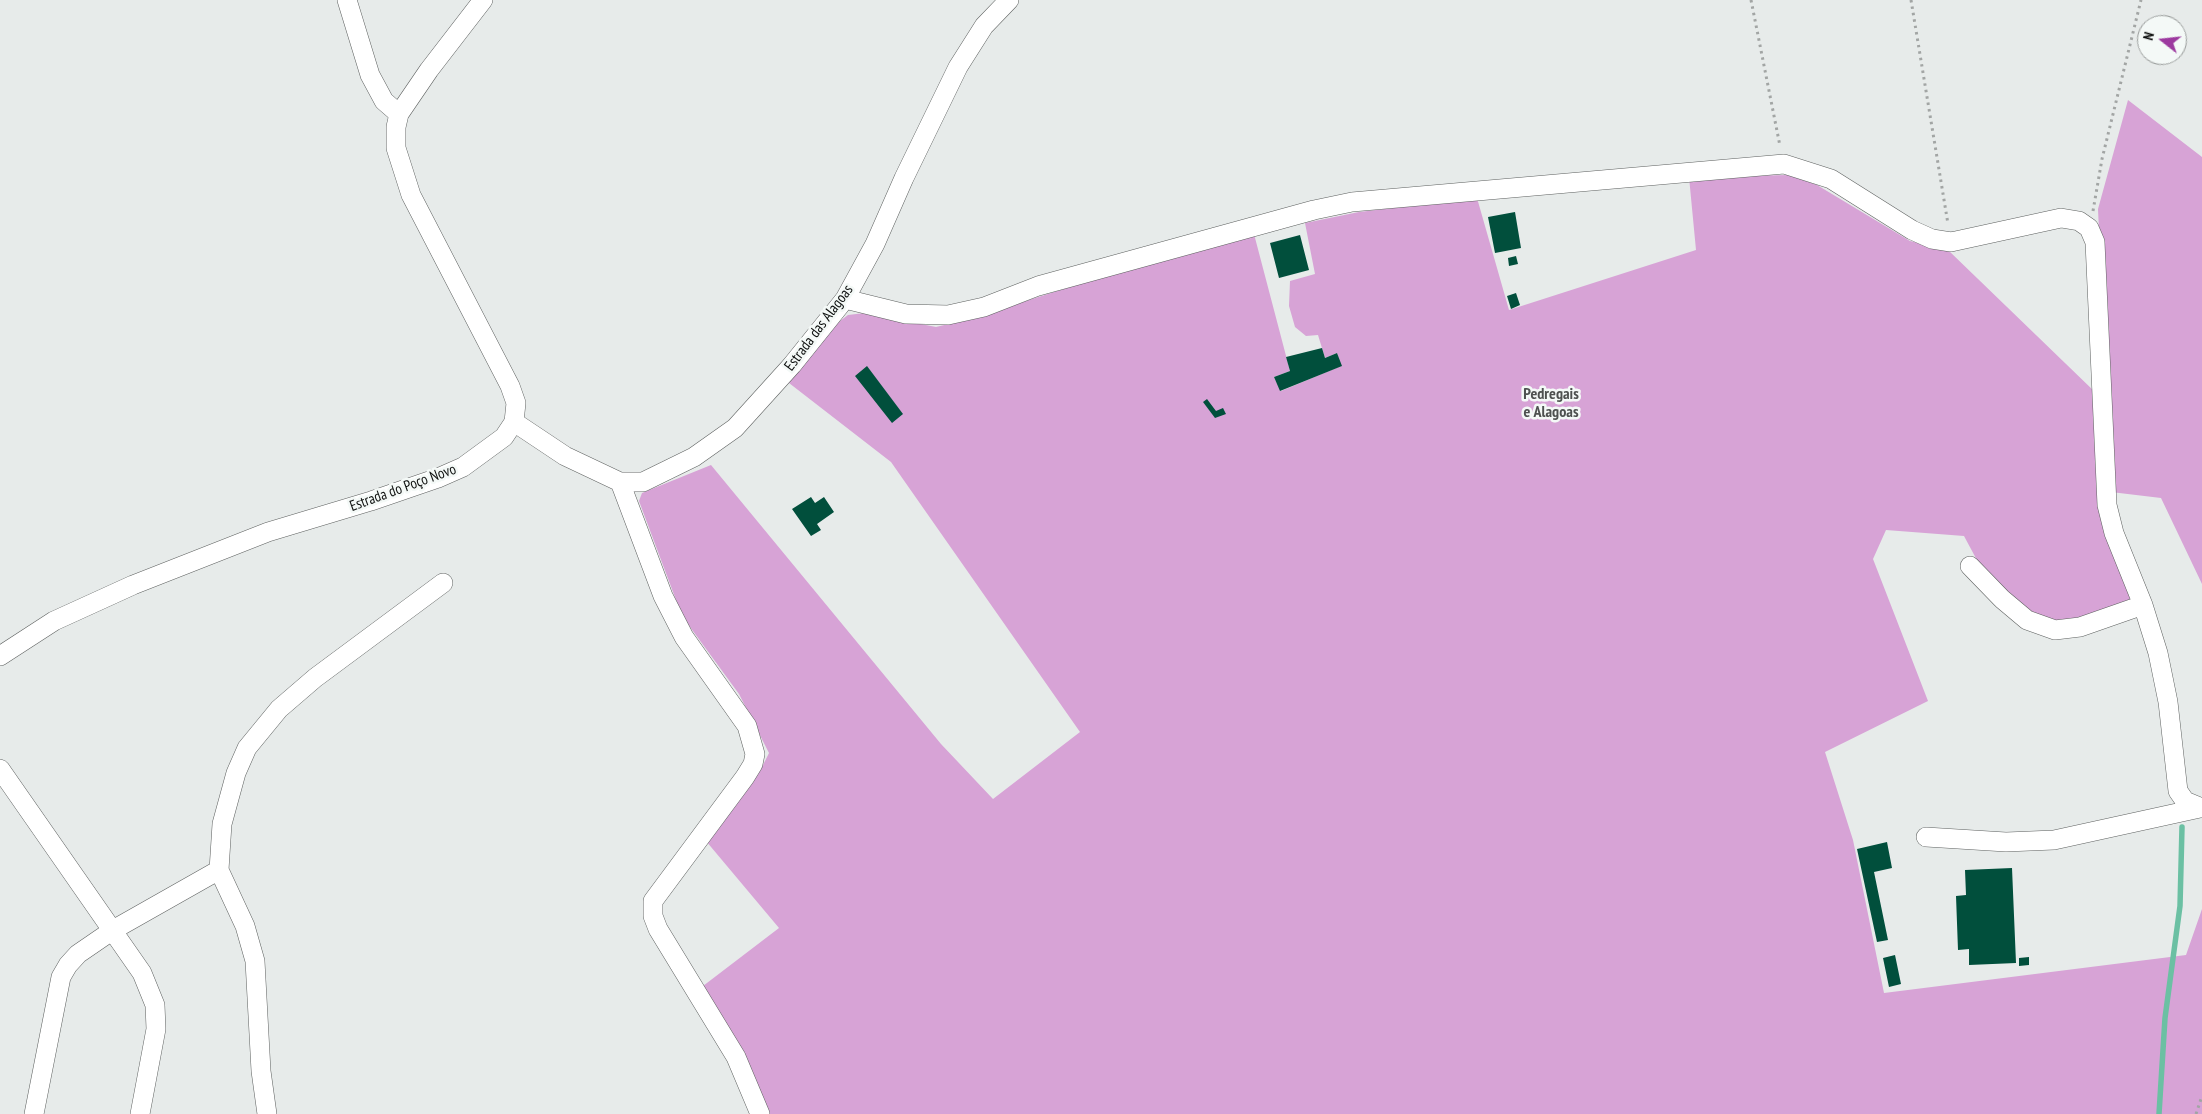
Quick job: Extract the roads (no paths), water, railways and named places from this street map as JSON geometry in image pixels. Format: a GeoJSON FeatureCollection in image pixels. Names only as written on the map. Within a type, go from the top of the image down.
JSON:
{"type":"FeatureCollection","features":[{"type":"Feature","properties":{"kind":"street"},"geometry":{"type":"LineString","coordinates":[[347,0],[370,75],[384,101],[399,114]]}},
{"type":"Feature","properties":{"kind":"street"},"geometry":{"type":"LineString","coordinates":[[483,0],[429,70],[399,114],[396,127],[396,148],[410,196],[510,386],[516,403],[514,422]]}},
{"type":"Feature","properties":{"kind":"street","name":"Estrada das Alagoas"},"geometry":{"type":"LineString","coordinates":[[514,422],[565,456],[620,482],[643,482],[694,457],[735,428],[792,365],[845,299],[875,244],[904,178],[958,67],[984,26],[1010,0]]}},
{"type":"Feature","properties":{"kind":"street"},"geometry":{"type":"LineString","coordinates":[[845,299],[906,314],[948,316],[984,307],[1038,286],[1314,210],[1352,202],[1784,164],[1831,179],[1912,230],[1932,239],[1951,242],[2061,218],[2079,221],[2090,228],[2095,242],[2107,505],[2114,533],[2142,605],[2158,653],[2168,702],[2178,790],[2185,802],[2201,808]]}},
{"type":"Feature","properties":{"kind":"street","name":"Estrada do Poço Novo"},"geometry":{"type":"LineString","coordinates":[[0,656],[54,621],[133,585],[268,532],[371,501],[438,478],[462,467],[489,450],[504,437],[514,422]]}},
{"type":"Feature","properties":{"kind":"street"},"geometry":{"type":"LineString","coordinates":[[620,482],[663,596],[684,637],[747,726],[755,754],[753,764],[745,778],[653,901],[653,916],[658,929],[736,1057],[760,1114]]}},
{"type":"Feature","properties":{"kind":"street"},"geometry":{"type":"LineString","coordinates":[[1970,566],[2002,599],[2027,620],[2055,630],[2080,627],[2142,605]]}},
{"type":"Feature","properties":{"kind":"street"},"geometry":{"type":"LineString","coordinates":[[266,1114],[261,1071],[255,961],[245,926],[219,870],[222,824],[236,773],[247,748],[279,709],[315,678],[442,583]]}},
{"type":"Feature","properties":{"kind":"street"},"geometry":{"type":"LineString","coordinates":[[0,769],[142,973],[155,1005],[156,1029],[140,1114]]}},
{"type":"Feature","properties":{"kind":"street"},"geometry":{"type":"LineString","coordinates":[[1926,837],[2006,842],[2054,840],[2201,808]]}},
{"type":"Feature","properties":{"kind":"street"},"geometry":{"type":"LineString","coordinates":[[34,1114],[61,977],[78,954],[113,930],[219,870]]}},
{"type":"Feature","properties":{"kind":"waterway"},"geometry":{"type":"LineString","coordinates":[[2159,1114],[2165,1018],[2180,906],[2182,827]]}},
{"type":"Feature","properties":{"kind":"district","name":"Pedregais e Alagoas"},"geometry":{"type":"Point","coordinates":[1551,403]}}]}
